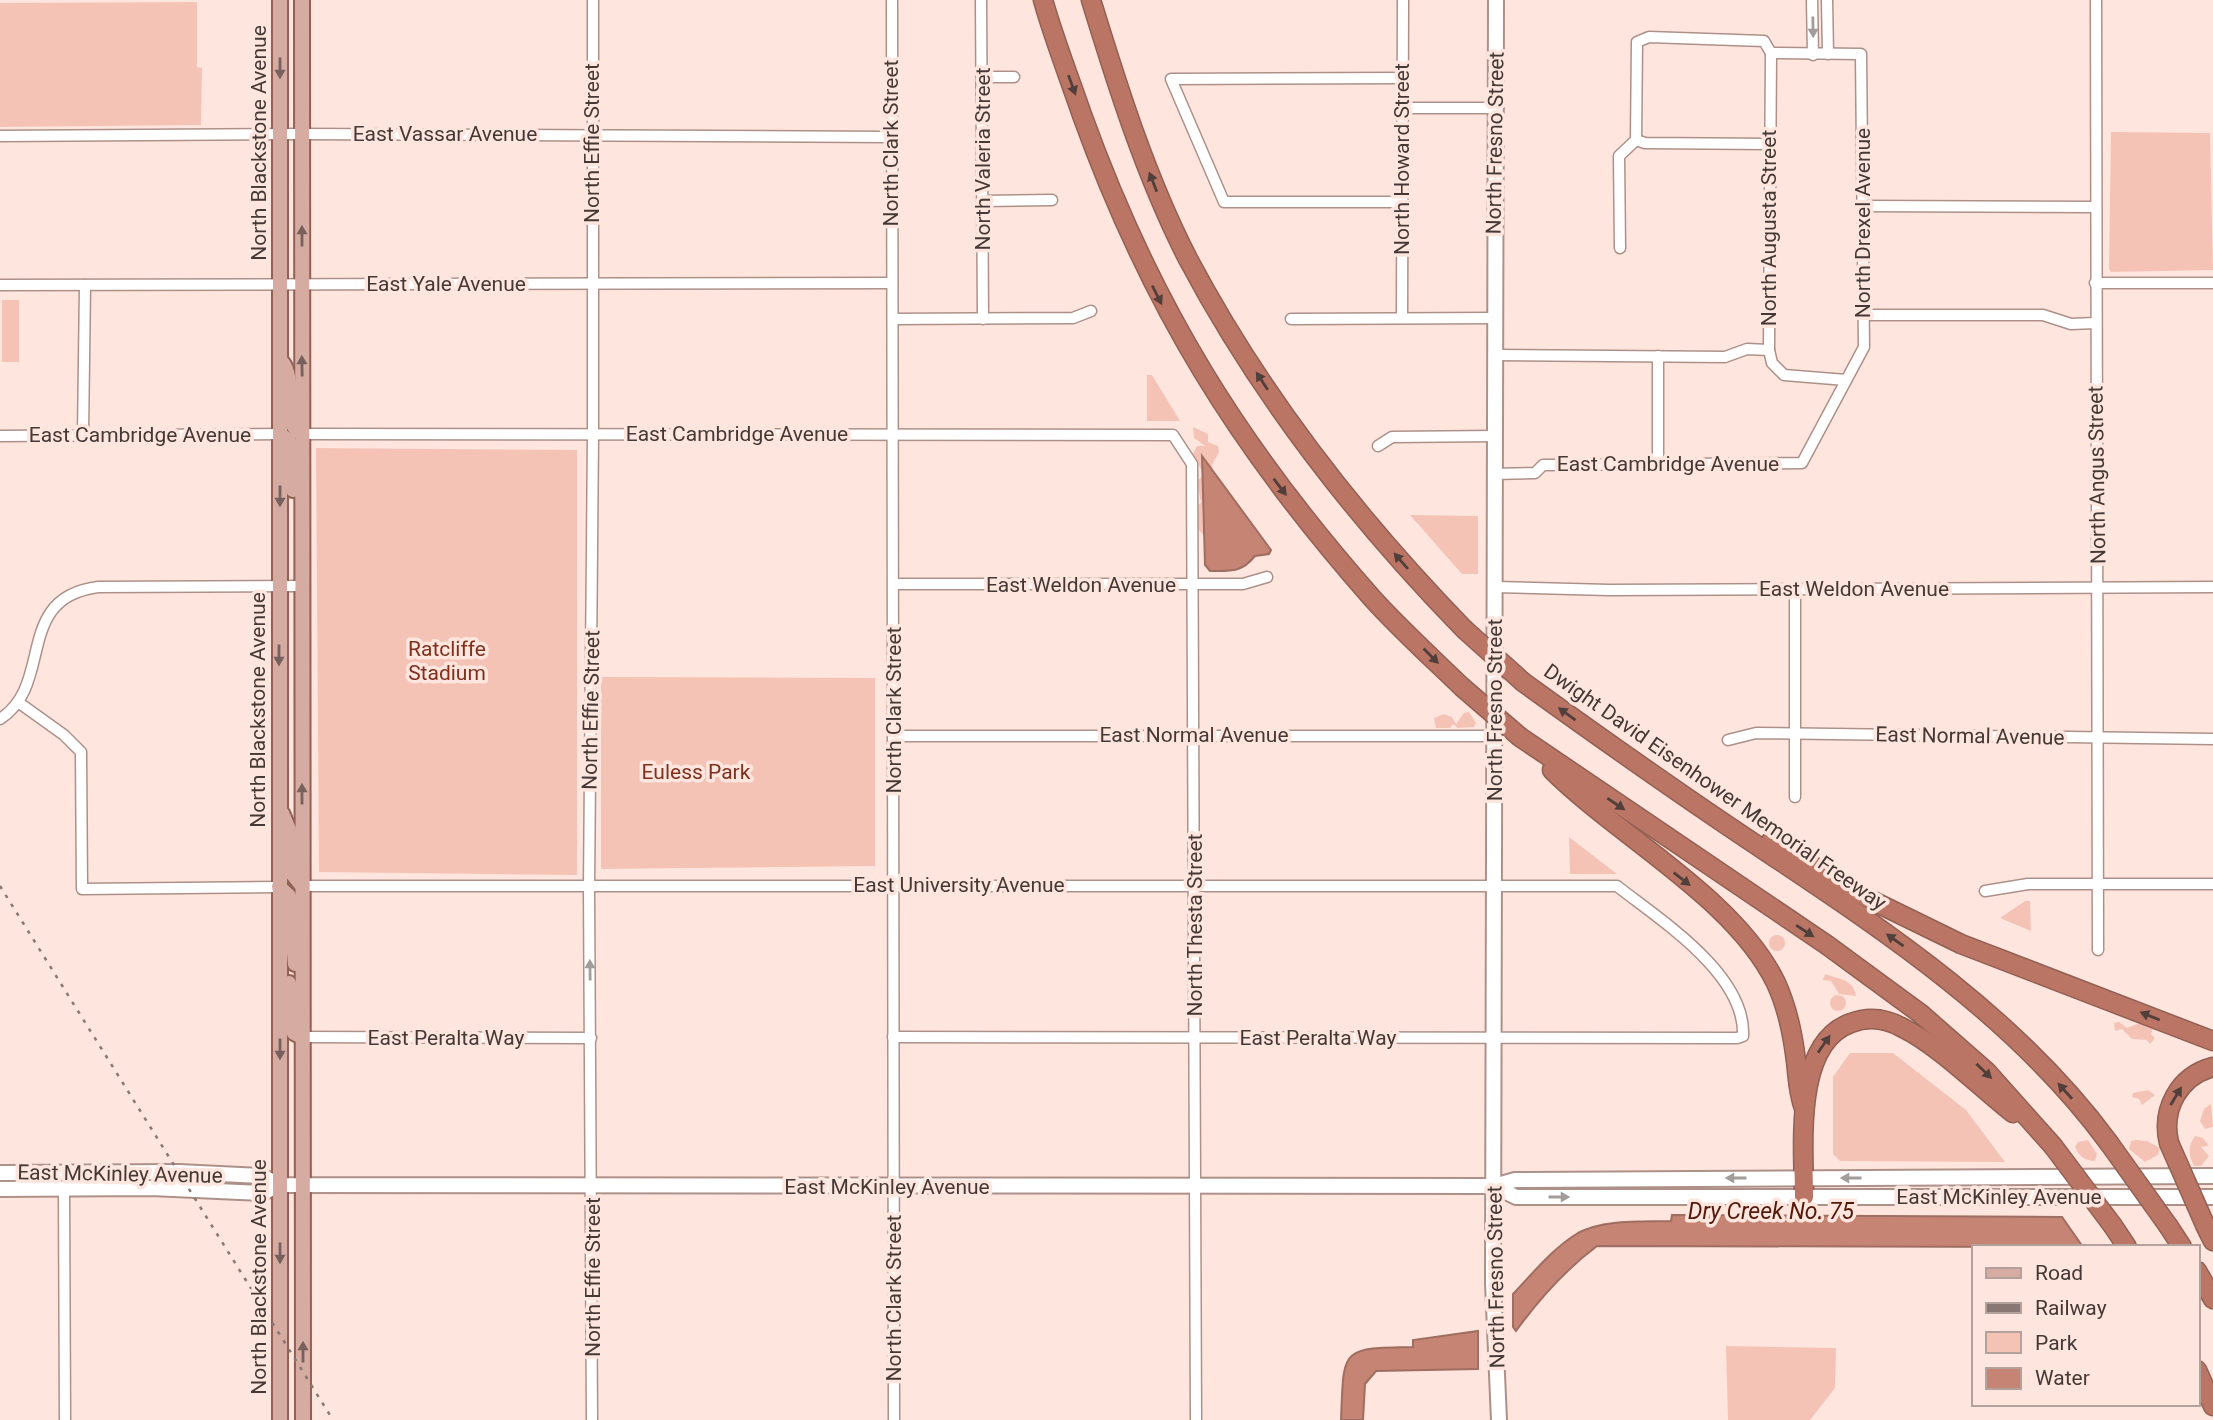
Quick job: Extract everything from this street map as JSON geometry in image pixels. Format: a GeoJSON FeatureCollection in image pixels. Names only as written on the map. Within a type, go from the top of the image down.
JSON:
{"type":"FeatureCollection","features":[{"type":"Feature","properties":{"kind":"highway"},"geometry":{"type":"LineString","coordinates":[[1043,0],[1104,174],[1128,232],[1193,360],[1252,449],[1311,527],[1374,600],[1462,687],[1520,737],[1568,786],[1718,909],[1756,950],[1777,985],[1785,1007],[1796,1058],[1799,1095],[1804,1108]]}},
{"type":"Feature","properties":{"kind":"highway","name":"Dwight David Eisenhower Memorial Freeway"},"geometry":{"type":"LineString","coordinates":[[1091,0],[1108,60],[1157,192],[1188,258],[1226,325],[1292,425],[1331,478],[1425,589],[1464,629],[1523,682],[1600,738],[1909,949],[2003,1027],[2053,1078],[2109,1143],[2181,1245]]}},
{"type":"Feature","properties":{"kind":"highway"},"geometry":{"type":"LineString","coordinates":[[1520,737],[1827,945],[1921,1014],[1987,1072],[2053,1146],[2126,1245]]}},
{"type":"Feature","properties":{"kind":"highway"},"geometry":{"type":"LineString","coordinates":[[1600,738],[1871,900],[1961,944],[2213,1041]]}},
{"type":"Feature","properties":{"kind":"highway"},"geometry":{"type":"LineString","coordinates":[[1804,1197],[1804,1108],[1812,1067],[1821,1046],[1829,1037],[1856,1021],[1881,1020],[1917,1037],[2053,1146]]}},
{"type":"Feature","properties":{"kind":"highway"},"geometry":{"type":"LineString","coordinates":[[2210,1234],[2169,1143],[2168,1113],[2176,1094],[2198,1072],[2213,1067]]}},
{"type":"Feature","properties":{"kind":"highway"},"geometry":{"type":"LineString","coordinates":[[2199,1274],[2213,1299]]}},
{"type":"Feature","properties":{"kind":"highway"},"geometry":{"type":"LineString","coordinates":[[2199,1374],[2213,1406]]}},
{"type":"Feature","properties":{"kind":"main road","name":"North Blackstone Avenue"},"geometry":{"type":"LineString","coordinates":[[280,0],[280,1420]]}},
{"type":"Feature","properties":{"kind":"main road","name":"North Blackstone Avenue"},"geometry":{"type":"LineString","coordinates":[[302,0],[303,1420]]}},
{"type":"Feature","properties":{"kind":"main road","name":"North Fresno Street"},"geometry":{"type":"LineString","coordinates":[[1496,0],[1494,1186],[1499,1420]]}},
{"type":"Feature","properties":{"kind":"main road"},"geometry":{"type":"LineString","coordinates":[[279,359],[289,370],[292,424],[302,435]]}},
{"type":"Feature","properties":{"kind":"main road"},"geometry":{"type":"LineString","coordinates":[[280,434],[291,446],[292,486],[302,542]]}},
{"type":"Feature","properties":{"kind":"main road"},"geometry":{"type":"LineString","coordinates":[[279,807],[290,832],[290,871],[302,886]]}},
{"type":"Feature","properties":{"kind":"main road"},"geometry":{"type":"LineString","coordinates":[[279,887],[289,895],[291,944],[302,1003]]}},
{"type":"Feature","properties":{"kind":"main road"},"geometry":{"type":"LineString","coordinates":[[280,916],[289,981],[290,1025],[294,1033],[302,1037]]}},
{"type":"Feature","properties":{"kind":"main road"},"geometry":{"type":"LineString","coordinates":[[64,1189],[71,1182],[120,1178],[148,1171]]}},
{"type":"Feature","properties":{"kind":"main road","name":"East McKinley Avenue"},"geometry":{"type":"LineString","coordinates":[[0,1172],[148,1171],[262,1176],[279,1185]]}},
{"type":"Feature","properties":{"kind":"main road"},"geometry":{"type":"LineString","coordinates":[[0,1181],[62,1172]]}},
{"type":"Feature","properties":{"kind":"main road","name":"East McKinley Avenue"},"geometry":{"type":"LineString","coordinates":[[0,1189],[263,1193],[279,1185],[1494,1186],[1516,1180],[2213,1176]]}},
{"type":"Feature","properties":{"kind":"main road","name":"East McKinley Avenue"},"geometry":{"type":"LineString","coordinates":[[1494,1186],[1516,1198],[2213,1197]]}},
{"type":"Feature","properties":{"kind":"street","name":"North Effie Street"},"geometry":{"type":"LineString","coordinates":[[592,1420],[593,1186],[589,887],[593,0]]}},
{"type":"Feature","properties":{"kind":"street","name":"North Clark Street"},"geometry":{"type":"LineString","coordinates":[[892,0],[894,1420]]}},
{"type":"Feature","properties":{"kind":"street","name":"North Valeria Street"},"geometry":{"type":"LineString","coordinates":[[981,0],[983,319]]}},
{"type":"Feature","properties":{"kind":"street","name":"North Howard Street"},"geometry":{"type":"LineString","coordinates":[[1402,317],[1403,0]]}},
{"type":"Feature","properties":{"kind":"street"},"geometry":{"type":"LineString","coordinates":[[1812,0],[1813,55]]}},
{"type":"Feature","properties":{"kind":"street"},"geometry":{"type":"LineString","coordinates":[[1620,248],[1619,156],[1636,140],[1637,42],[1649,37],[1764,41],[1771,53],[1828,54],[1827,0]]}},
{"type":"Feature","properties":{"kind":"street","name":"North Angus Street"},"geometry":{"type":"LineString","coordinates":[[2096,0],[2098,950]]}},
{"type":"Feature","properties":{"kind":"street","name":"North Augusta Street"},"geometry":{"type":"LineString","coordinates":[[1494,355],[1725,357],[1747,349],[1769,350],[1771,53]]}},
{"type":"Feature","properties":{"kind":"street","name":"North Drexel Avenue"},"geometry":{"type":"LineString","coordinates":[[1802,463],[1864,347],[1861,54],[1828,54]]}},
{"type":"Feature","properties":{"kind":"street"},"geometry":{"type":"LineString","coordinates":[[982,77],[1014,77]]}},
{"type":"Feature","properties":{"kind":"street"},"geometry":{"type":"LineString","coordinates":[[1401,202],[1224,202],[1171,79],[1402,78]]}},
{"type":"Feature","properties":{"kind":"street"},"geometry":{"type":"LineString","coordinates":[[1402,108],[1495,108]]}},
{"type":"Feature","properties":{"kind":"street","name":"East Vassar Avenue"},"geometry":{"type":"LineString","coordinates":[[0,136],[301,134],[891,137]]}},
{"type":"Feature","properties":{"kind":"street"},"geometry":{"type":"LineString","coordinates":[[1636,140],[1645,143],[1770,144]]}},
{"type":"Feature","properties":{"kind":"street"},"geometry":{"type":"LineString","coordinates":[[983,201],[1052,200]]}},
{"type":"Feature","properties":{"kind":"street"},"geometry":{"type":"LineString","coordinates":[[1864,206],[2096,206]]}},
{"type":"Feature","properties":{"kind":"street","name":"East Yale Avenue"},"geometry":{"type":"LineString","coordinates":[[0,285],[892,283]]}},
{"type":"Feature","properties":{"kind":"street"},"geometry":{"type":"LineString","coordinates":[[2095,283],[2213,283]]}},
{"type":"Feature","properties":{"kind":"street"},"geometry":{"type":"LineString","coordinates":[[83,435],[85,285]]}},
{"type":"Feature","properties":{"kind":"street"},"geometry":{"type":"LineString","coordinates":[[893,319],[1073,318],[1091,311]]}},
{"type":"Feature","properties":{"kind":"street"},"geometry":{"type":"LineString","coordinates":[[1864,315],[2043,315],[2071,324],[2095,323]]}},
{"type":"Feature","properties":{"kind":"street"},"geometry":{"type":"LineString","coordinates":[[1291,318],[1494,318]]}},
{"type":"Feature","properties":{"kind":"street"},"geometry":{"type":"LineString","coordinates":[[1769,350],[1772,363],[1784,375],[1846,380]]}},
{"type":"Feature","properties":{"kind":"street"},"geometry":{"type":"LineString","coordinates":[[1658,356],[1658,466]]}},
{"type":"Feature","properties":{"kind":"street","name":"East Cambridge Avenue"},"geometry":{"type":"LineString","coordinates":[[0,436],[280,434]]}},
{"type":"Feature","properties":{"kind":"street","name":"East Cambridge Avenue"},"geometry":{"type":"LineString","coordinates":[[302,435],[1173,435]]}},
{"type":"Feature","properties":{"kind":"street","name":"North Thesta Street"},"geometry":{"type":"LineString","coordinates":[[1173,435],[1192,464],[1195,585],[1196,1420]]}},
{"type":"Feature","properties":{"kind":"street"},"geometry":{"type":"LineString","coordinates":[[1378,446],[1392,437],[1494,436]]}},
{"type":"Feature","properties":{"kind":"street","name":"East Cambridge Avenue"},"geometry":{"type":"LineString","coordinates":[[1494,474],[1535,473],[1544,465],[1802,463]]}},
{"type":"Feature","properties":{"kind":"street","name":"East Weldon Avenue"},"geometry":{"type":"LineString","coordinates":[[894,584],[1195,585],[1243,584],[1267,577]]}},
{"type":"Feature","properties":{"kind":"street"},"geometry":{"type":"LineString","coordinates":[[0,719],[18,702],[26,686],[40,632],[47,617],[60,602],[78,592],[98,587],[302,586]]}},
{"type":"Feature","properties":{"kind":"street","name":"East Weldon Avenue"},"geometry":{"type":"LineString","coordinates":[[1495,587],[1609,590],[2213,587]]}},
{"type":"Feature","properties":{"kind":"street"},"geometry":{"type":"LineString","coordinates":[[1796,588],[1796,797]]}},
{"type":"Feature","properties":{"kind":"street"},"geometry":{"type":"LineString","coordinates":[[18,702],[64,735],[81,752],[82,889],[279,887]]}},
{"type":"Feature","properties":{"kind":"street","name":"East Normal Avenue"},"geometry":{"type":"LineString","coordinates":[[1728,740],[1756,733],[2213,739]]}},
{"type":"Feature","properties":{"kind":"street","name":"East Normal Avenue"},"geometry":{"type":"LineString","coordinates":[[894,736],[1494,736]]}},
{"type":"Feature","properties":{"kind":"street"},"geometry":{"type":"LineString","coordinates":[[1985,891],[2028,884],[2213,884]]}},
{"type":"Feature","properties":{"kind":"street","name":"East University Avenue"},"geometry":{"type":"LineString","coordinates":[[302,886],[1617,886],[1704,957],[1735,1001],[1742,1018],[1744,1036]]}},
{"type":"Feature","properties":{"kind":"street","name":"East Peralta Way"},"geometry":{"type":"LineString","coordinates":[[893,1037],[1744,1036]]}},
{"type":"Feature","properties":{"kind":"street","name":"East Peralta Way"},"geometry":{"type":"LineString","coordinates":[[302,1037],[591,1038]]}},
{"type":"Feature","properties":{"kind":"street"},"geometry":{"type":"LineString","coordinates":[[64,1189],[65,1420]]}},
{"type":"Feature","properties":{"kind":"green space"},"geometry":{"type":"Polygon","coordinates":[[[197,2],[197,67],[202,68],[201,125],[0,127],[0,3],[197,2]]]}},
{"type":"Feature","properties":{"kind":"green space"},"geometry":{"type":"Polygon","coordinates":[[[2111,132],[2210,133],[2213,270],[2111,272],[2111,132]]]}},
{"type":"Feature","properties":{"kind":"green space"},"geometry":{"type":"Polygon","coordinates":[[[2,300],[19,300],[19,362],[2,362],[2,300]]]}},
{"type":"Feature","properties":{"kind":"green space"},"geometry":{"type":"Polygon","coordinates":[[[1147,375],[1152,375],[1180,421],[1147,421],[1147,375]]]}},
{"type":"Feature","properties":{"kind":"green space"},"geometry":{"type":"Polygon","coordinates":[[[1193,427],[1208,434],[1208,442],[1218,446],[1219,452],[1212,465],[1213,470],[1208,473],[1205,537],[1198,529],[1197,505],[1201,503],[1197,481],[1204,475],[1193,454],[1197,446],[1205,446],[1194,438],[1193,427]]]}},
{"type":"Feature","properties":{"kind":"green space","name":"Ratcliffe Stadium"},"geometry":{"type":"Polygon","coordinates":[[[316,448],[577,450],[577,875],[319,872],[316,448]]]}},
{"type":"Feature","properties":{"kind":"green space"},"geometry":{"type":"Polygon","coordinates":[[[1410,515],[1478,516],[1478,574],[1462,574],[1410,515]]]}},
{"type":"Feature","properties":{"kind":"green space","name":"Euless Park"},"geometry":{"type":"Polygon","coordinates":[[[601,677],[875,678],[875,866],[601,869],[601,677]]]}},
{"type":"Feature","properties":{"kind":"green space"},"geometry":{"type":"Polygon","coordinates":[[[1469,712],[1476,723],[1474,727],[1458,728],[1453,724],[1450,728],[1436,728],[1434,718],[1444,714],[1452,717],[1456,724],[1464,713],[1469,712]]]}},
{"type":"Feature","properties":{"kind":"green space"},"geometry":{"type":"Polygon","coordinates":[[[1569,837],[1617,874],[1570,874],[1569,837]]]}},
{"type":"Feature","properties":{"kind":"green space"},"geometry":{"type":"Polygon","coordinates":[[[2025,901],[2030,901],[2031,931],[2000,918],[2025,901]]]}},
{"type":"Feature","properties":{"kind":"green space"},"geometry":{"type":"Polygon","coordinates":[[[1777,935],[1783,937],[1783,949],[1777,951],[1771,949],[1769,943],[1771,937],[1777,935]]]}},
{"type":"Feature","properties":{"kind":"green space"},"geometry":{"type":"Polygon","coordinates":[[[1825,974],[1849,983],[1856,996],[1839,994],[1831,981],[1823,980],[1825,974]]]}},
{"type":"Feature","properties":{"kind":"green space"},"geometry":{"type":"Polygon","coordinates":[[[1838,995],[1844,997],[1844,1009],[1838,1011],[1832,1009],[1830,1003],[1832,997],[1838,995]]]}},
{"type":"Feature","properties":{"kind":"green space"},"geometry":{"type":"Polygon","coordinates":[[[2119,1022],[2127,1028],[2140,1023],[2153,1029],[2151,1034],[2155,1038],[2150,1044],[2147,1040],[2132,1039],[2122,1029],[2115,1031],[2114,1023],[2119,1022]]]}},
{"type":"Feature","properties":{"kind":"green space"},"geometry":{"type":"Polygon","coordinates":[[[1850,1053],[1893,1053],[1966,1110],[2005,1162],[1840,1161],[1833,1154],[1833,1077],[1850,1053]]]}},
{"type":"Feature","properties":{"kind":"green space"},"geometry":{"type":"Polygon","coordinates":[[[2148,1090],[2155,1095],[2142,1105],[2139,1099],[2132,1097],[2133,1093],[2148,1090]]]}},
{"type":"Feature","properties":{"kind":"green space"},"geometry":{"type":"Polygon","coordinates":[[[2211,1104],[2213,1127],[2205,1129],[2200,1121],[2204,1109],[2211,1104]]]}},
{"type":"Feature","properties":{"kind":"green space"},"geometry":{"type":"Polygon","coordinates":[[[2195,1136],[2203,1138],[2209,1146],[2201,1147],[2209,1156],[2201,1166],[2194,1166],[2190,1154],[2195,1136]]]}},
{"type":"Feature","properties":{"kind":"green space"},"geometry":{"type":"Polygon","coordinates":[[[2088,1140],[2097,1154],[2095,1161],[2083,1157],[2075,1147],[2078,1142],[2088,1140]]]}},
{"type":"Feature","properties":{"kind":"green space"},"geometry":{"type":"Polygon","coordinates":[[[2131,1141],[2147,1141],[2160,1148],[2158,1155],[2145,1162],[2129,1149],[2131,1141]]]}},
{"type":"Feature","properties":{"kind":"green space"},"geometry":{"type":"Polygon","coordinates":[[[1726,1346],[1836,1348],[1835,1388],[1810,1420],[1728,1420],[1726,1346]]]}},
{"type":"Feature","properties":{"kind":"water"},"geometry":{"type":"Polygon","coordinates":[[[1202,456],[1271,550],[1269,554],[1255,556],[1245,566],[1235,570],[1210,571],[1205,565],[1202,456]]]}},
{"type":"Feature","properties":{"kind":"water"},"geometry":{"type":"Polygon","coordinates":[[[1672,1215],[2062,1217],[2082,1245],[1597,1246],[1554,1285],[1516,1331],[1513,1327],[1513,1294],[1569,1239],[1599,1225],[1671,1221],[1672,1215]]]}},
{"type":"Feature","properties":{"kind":"water"},"geometry":{"type":"Polygon","coordinates":[[[1478,1331],[1478,1369],[1376,1371],[1365,1384],[1363,1420],[1341,1420],[1343,1379],[1350,1357],[1371,1349],[1413,1347],[1413,1340],[1478,1331]]]}},
{"type":"Feature","properties":{"kind":"railway"},"geometry":{"type":"LineString","coordinates":[[0,886],[333,1420]]}},
{"type":"Feature","properties":{"kind":"water label","name":"Dry Creek No. 75"},"geometry":{"type":"Point","coordinates":[1771,1211]}}]}
